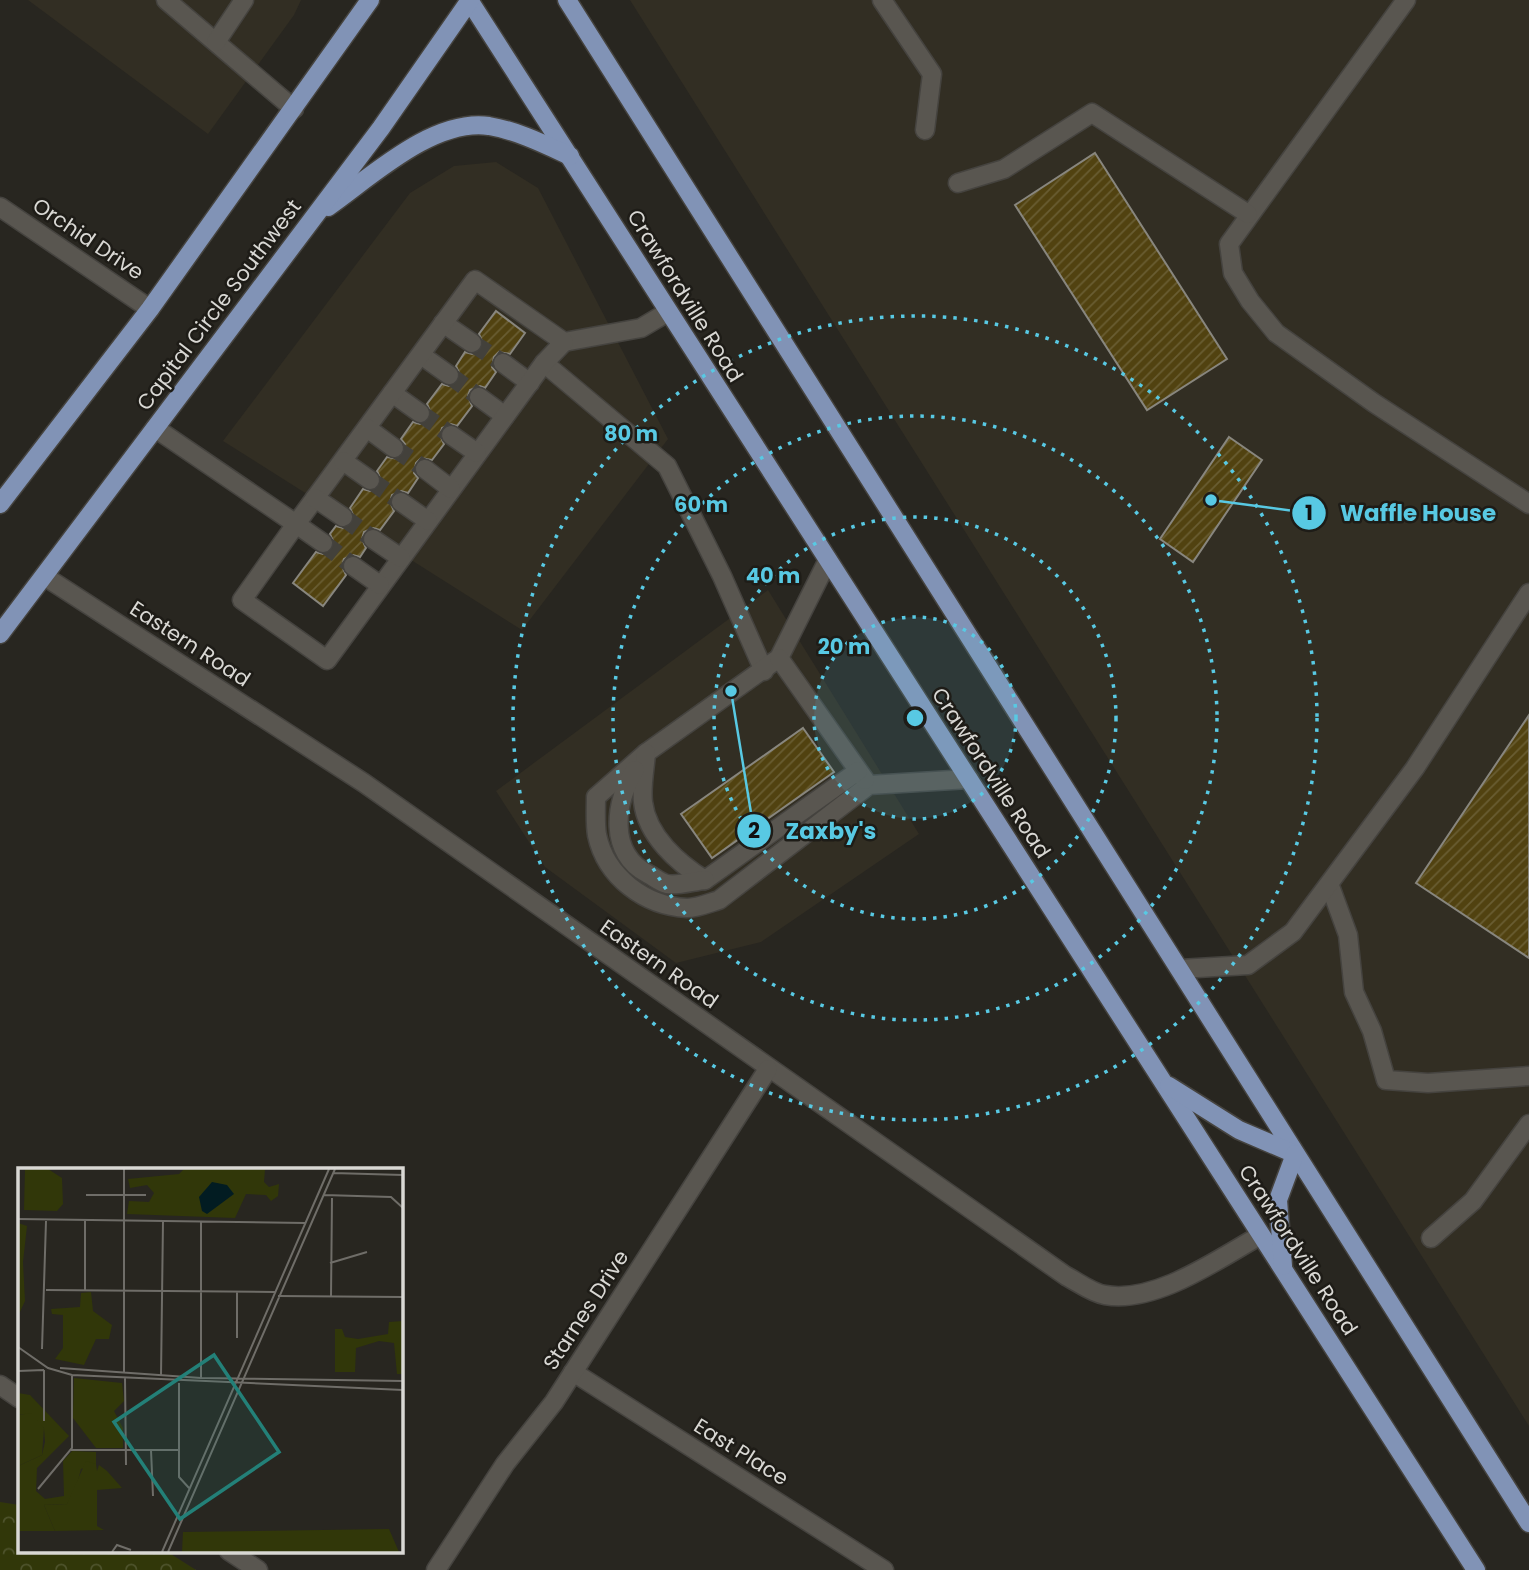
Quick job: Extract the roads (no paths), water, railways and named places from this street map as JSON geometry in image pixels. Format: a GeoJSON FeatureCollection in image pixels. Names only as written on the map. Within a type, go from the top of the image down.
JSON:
{"type":"FeatureCollection","features":[{"type":"Feature","properties":{"kind":"main road"},"geometry":{"type":"LineString","coordinates":[[0,504],[150,309],[370,0]]}},
{"type":"Feature","properties":{"kind":"main road","name":"Crawfordville Road"},"geometry":{"type":"LineString","coordinates":[[469,0],[1476,1570]]}},
{"type":"Feature","properties":{"kind":"main road","name":"Capital Circle Southwest"},"geometry":{"type":"LineString","coordinates":[[0,634],[427,65],[469,0]]}},
{"type":"Feature","properties":{"kind":"main road"},"geometry":{"type":"LineString","coordinates":[[567,0],[1529,1523]]}},
{"type":"Feature","properties":{"kind":"main road"},"geometry":{"type":"LineString","coordinates":[[314,217],[425,140],[454,129],[470,126],[503,129],[570,156]]}},
{"type":"Feature","properties":{"kind":"main road"},"geometry":{"type":"LineString","coordinates":[[1163,1082],[1239,1130],[1295,1154]]}},
{"type":"Feature","properties":{"kind":"main road"},"geometry":{"type":"LineString","coordinates":[[1284,1270],[1278,1200],[1295,1154]]}},
{"type":"Feature","properties":{"kind":"street"},"geometry":{"type":"LineString","coordinates":[[166,0],[294,110]]}},
{"type":"Feature","properties":{"kind":"street"},"geometry":{"type":"LineString","coordinates":[[216,42],[244,0]]}},
{"type":"Feature","properties":{"kind":"street"},"geometry":{"type":"LineString","coordinates":[[882,0],[932,74],[925,130]]}},
{"type":"Feature","properties":{"kind":"street"},"geometry":{"type":"LineString","coordinates":[[1406,0],[1303,145],[1248,214],[1229,244],[1233,273],[1250,301],[1276,333],[1374,403],[1529,504]]}},
{"type":"Feature","properties":{"kind":"street"},"geometry":{"type":"LineString","coordinates":[[958,183],[1004,169],[1092,113],[1248,214]]}},
{"type":"Feature","properties":{"kind":"street","name":"Orchid Drive"},"geometry":{"type":"LineString","coordinates":[[0,207],[150,309]]}},
{"type":"Feature","properties":{"kind":"street"},"geometry":{"type":"LineString","coordinates":[[564,342],[475,280],[242,600],[327,660],[544,363],[564,342],[641,328],[668,312]]}},
{"type":"Feature","properties":{"kind":"street"},"geometry":{"type":"LineString","coordinates":[[443,323],[472,343]]}},
{"type":"Feature","properties":{"kind":"street"},"geometry":{"type":"LineString","coordinates":[[421,355],[449,375]]}},
{"type":"Feature","properties":{"kind":"street"},"geometry":{"type":"LineString","coordinates":[[503,363],[530,383]]}},
{"type":"Feature","properties":{"kind":"street"},"geometry":{"type":"LineString","coordinates":[[544,363],[667,466],[722,576],[764,671]]}},
{"type":"Feature","properties":{"kind":"street"},"geometry":{"type":"LineString","coordinates":[[392,393],[421,413]]}},
{"type":"Feature","properties":{"kind":"street"},"geometry":{"type":"LineString","coordinates":[[478,397],[505,416]]}},
{"type":"Feature","properties":{"kind":"street"},"geometry":{"type":"LineString","coordinates":[[155,428],[323,543]]}},
{"type":"Feature","properties":{"kind":"street"},"geometry":{"type":"LineString","coordinates":[[367,428],[394,448]]}},
{"type":"Feature","properties":{"kind":"street"},"geometry":{"type":"LineString","coordinates":[[451,435],[477,453]]}},
{"type":"Feature","properties":{"kind":"street"},"geometry":{"type":"LineString","coordinates":[[342,461],[370,480]]}},
{"type":"Feature","properties":{"kind":"street"},"geometry":{"type":"LineString","coordinates":[[425,469],[451,489]]}},
{"type":"Feature","properties":{"kind":"street"},"geometry":{"type":"LineString","coordinates":[[316,498],[343,517]]}},
{"type":"Feature","properties":{"kind":"street"},"geometry":{"type":"LineString","coordinates":[[401,502],[428,521]]}},
{"type":"Feature","properties":{"kind":"street"},"geometry":{"type":"LineString","coordinates":[[373,539],[401,558]]}},
{"type":"Feature","properties":{"kind":"street"},"geometry":{"type":"LineString","coordinates":[[828,560],[779,659],[646,753],[596,797],[597,835],[616,876],[634,890],[662,902],[688,908],[719,900],[864,778]]}},
{"type":"Feature","properties":{"kind":"street"},"geometry":{"type":"LineString","coordinates":[[353,566],[380,585]]}},
{"type":"Feature","properties":{"kind":"street","name":"Eastern Road"},"geometry":{"type":"LineString","coordinates":[[44,576],[364,783],[1066,1276],[1103,1295],[1136,1297],[1196,1272],[1261,1235]]}},
{"type":"Feature","properties":{"kind":"street"},"geometry":{"type":"LineString","coordinates":[[1180,969],[1248,965],[1293,932],[1330,886],[1415,768],[1529,593]]}},
{"type":"Feature","properties":{"kind":"street"},"geometry":{"type":"LineString","coordinates":[[779,659],[864,778]]}},
{"type":"Feature","properties":{"kind":"street"},"geometry":{"type":"LineString","coordinates":[[646,753],[643,802],[650,825],[680,864],[705,880]]}},
{"type":"Feature","properties":{"kind":"street"},"geometry":{"type":"LineString","coordinates":[[646,753],[623,789],[617,823],[625,855],[642,871],[667,884],[705,880],[864,778],[969,779]]}},
{"type":"Feature","properties":{"kind":"street"},"geometry":{"type":"LineString","coordinates":[[1330,886],[1348,935],[1354,992],[1372,1031],[1386,1080],[1428,1083],[1529,1076]]}},
{"type":"Feature","properties":{"kind":"street","name":"Starnes Drive"},"geometry":{"type":"LineString","coordinates":[[436,1570],[505,1464],[573,1373],[768,1069]]}},
{"type":"Feature","properties":{"kind":"street"},"geometry":{"type":"LineString","coordinates":[[1432,1238],[1473,1201],[1529,1124]]}},
{"type":"Feature","properties":{"kind":"street","name":"East Place"},"geometry":{"type":"LineString","coordinates":[[573,1373],[884,1570]]}},
{"type":"Feature","properties":{"kind":"street"},"geometry":{"type":"LineString","coordinates":[[0,1385],[18,1397]]}},
{"type":"Feature","properties":{"kind":"street"},"geometry":{"type":"LineString","coordinates":[[231,1552],[258,1570]]}},
{"type":"Feature","properties":{"kind":"tunnel"},"geometry":{"type":"LineString","coordinates":[[472,343],[503,363]]}},
{"type":"Feature","properties":{"kind":"tunnel"},"geometry":{"type":"LineString","coordinates":[[449,375],[479,397]]}},
{"type":"Feature","properties":{"kind":"tunnel"},"geometry":{"type":"LineString","coordinates":[[420,413],[451,435]]}},
{"type":"Feature","properties":{"kind":"tunnel"},"geometry":{"type":"LineString","coordinates":[[394,448],[425,469]]}},
{"type":"Feature","properties":{"kind":"tunnel"},"geometry":{"type":"LineString","coordinates":[[370,480],[401,502]]}},
{"type":"Feature","properties":{"kind":"tunnel"},"geometry":{"type":"LineString","coordinates":[[343,517],[373,539]]}},
{"type":"Feature","properties":{"kind":"tunnel"},"geometry":{"type":"LineString","coordinates":[[323,543],[353,566]]}},
{"type":"Feature","properties":{"kind":"place","name":"Waffle House"},"geometry":{"type":"Point","coordinates":[1211,500]}},
{"type":"Feature","properties":{"kind":"place","name":"Zaxby's"},"geometry":{"type":"Point","coordinates":[731,691]}}]}
